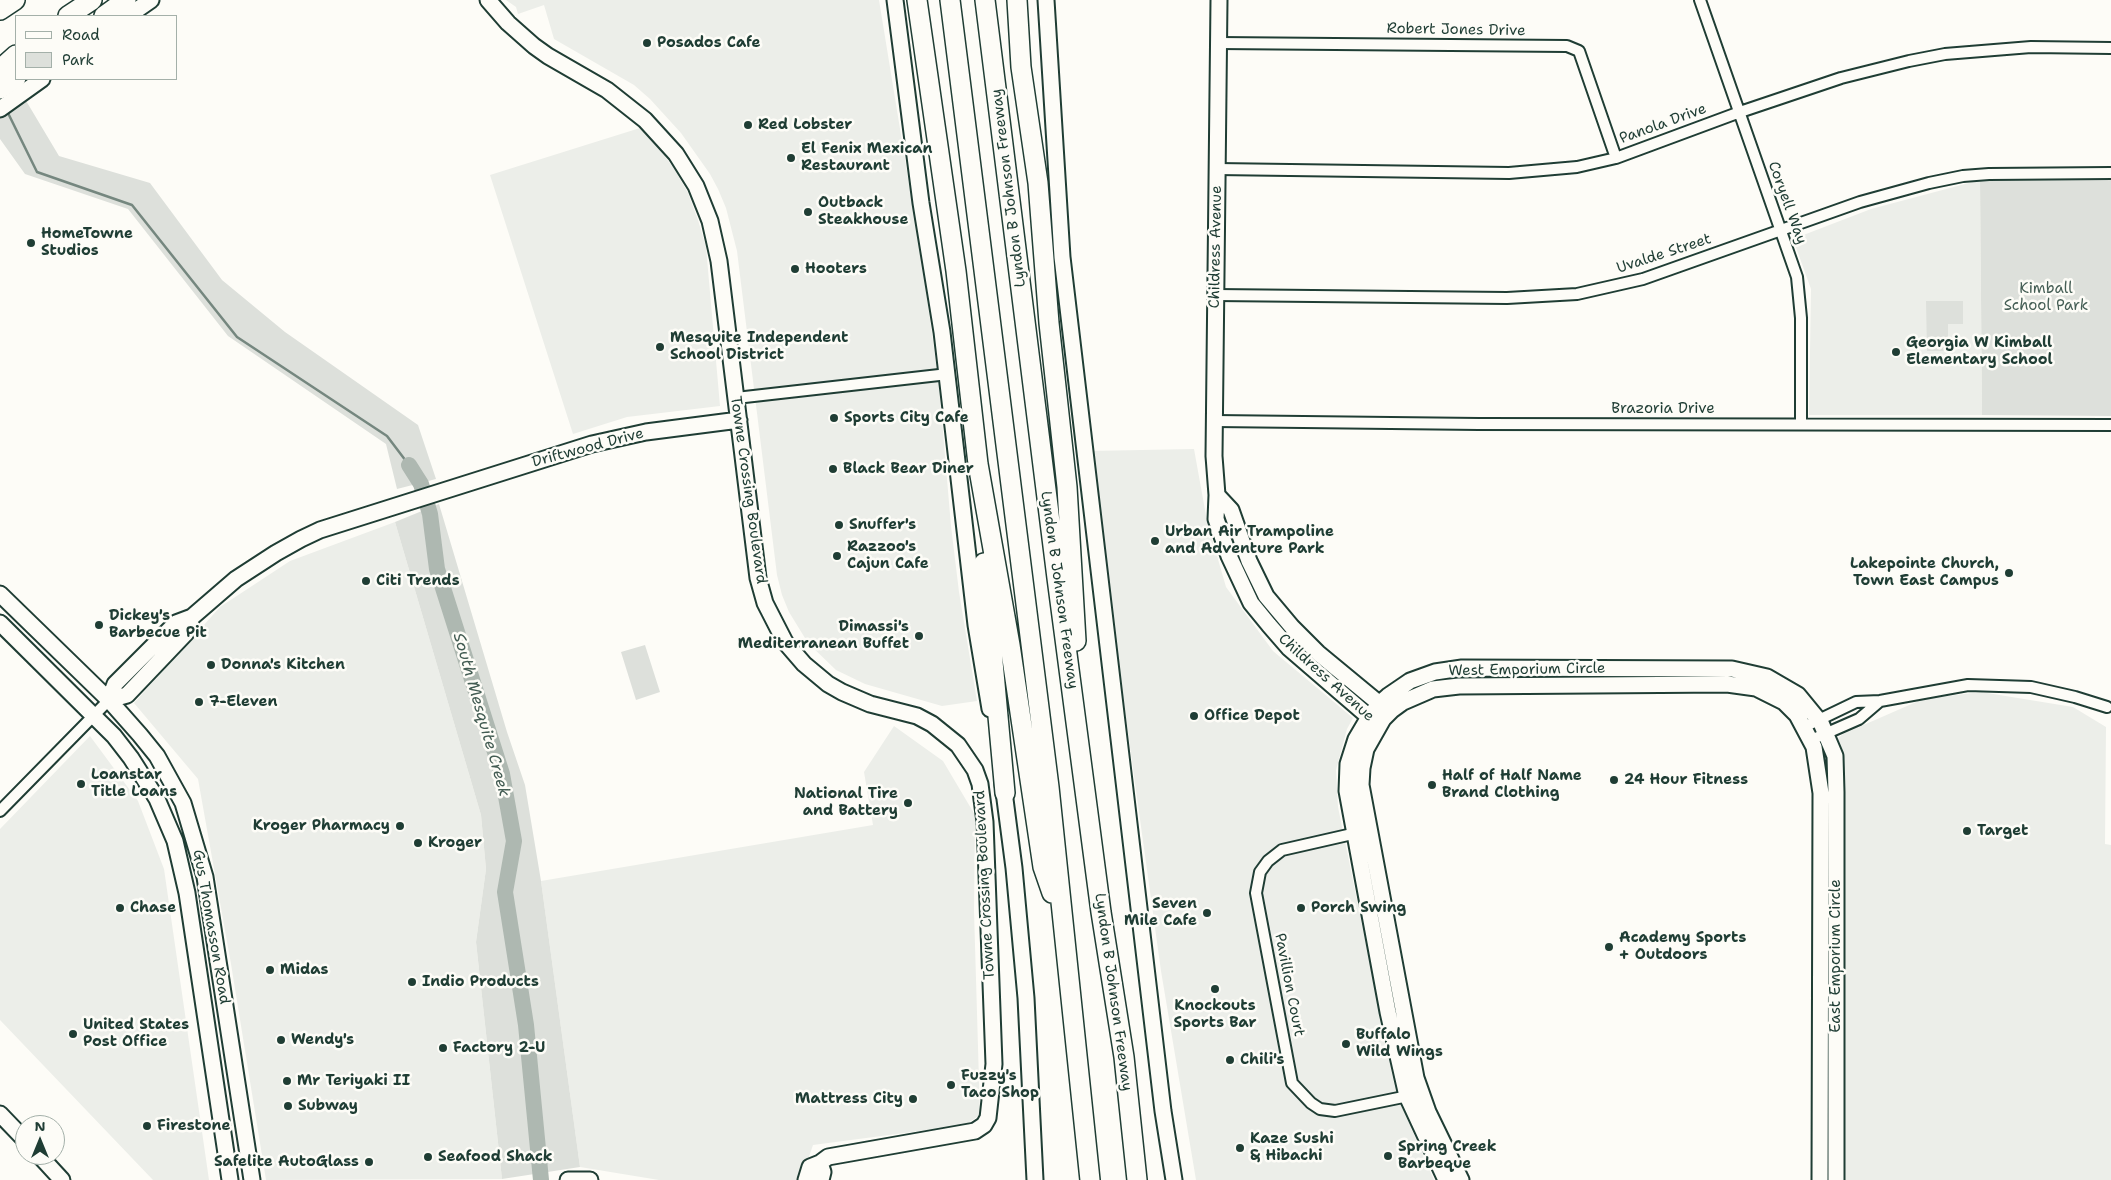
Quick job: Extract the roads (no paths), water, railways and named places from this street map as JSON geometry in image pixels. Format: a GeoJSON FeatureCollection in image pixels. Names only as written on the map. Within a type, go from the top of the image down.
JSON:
{"type":"FeatureCollection","features":[{"type":"Feature","properties":{"kind":"highway"},"geometry":{"type":"LineString","coordinates":[[0,10],[15,0]]}},
{"type":"Feature","properties":{"kind":"highway"},"geometry":{"type":"LineString","coordinates":[[70,15],[92,0]]}},
{"type":"Feature","properties":{"kind":"highway"},"geometry":{"type":"LineString","coordinates":[[105,15],[126,0]]}},
{"type":"Feature","properties":{"kind":"highway"},"geometry":{"type":"LineString","coordinates":[[950,0],[1049,787],[1090,1180]]}},
{"type":"Feature","properties":{"kind":"highway","name":"Lyndon B Johnson Freeway"},"geometry":{"type":"LineString","coordinates":[[985,0],[1101,912],[1124,1057],[1137,1180]]}},
{"type":"Feature","properties":{"kind":"highway"},"geometry":{"type":"LineString","coordinates":[[990,32],[991,0]]}},
{"type":"Feature","properties":{"kind":"highway"},"geometry":{"type":"LineString","coordinates":[[1017,0],[1021,68],[1028,105],[1038,183],[1049,323],[1068,496],[1077,658],[1074,705]]}},
{"type":"Feature","properties":{"kind":"highway"},"geometry":{"type":"LineString","coordinates":[[1028,0],[1031,67],[1028,105]]}},
{"type":"Feature","properties":{"kind":"highway"},"geometry":{"type":"LineString","coordinates":[[917,6],[956,271],[978,464],[1010,646],[1043,867],[1064,930]]}},
{"type":"Feature","properties":{"kind":"highway"},"geometry":{"type":"LineString","coordinates":[[0,69],[15,57]]}},
{"type":"Feature","properties":{"kind":"highway"},"geometry":{"type":"LineString","coordinates":[[0,89],[15,79]]}},
{"type":"Feature","properties":{"kind":"highway"},"geometry":{"type":"LineString","coordinates":[[982,489],[983,549],[1005,793]]}},
{"type":"Feature","properties":{"kind":"street"},"geometry":{"type":"LineString","coordinates":[[129,15],[151,0]]}},
{"type":"Feature","properties":{"kind":"street","name":"Towne Crossing Boulevard"},"geometry":{"type":"LineString","coordinates":[[488,0],[508,23],[534,46],[607,90],[640,114],[663,138],[688,172],[703,202],[715,240],[758,578],[768,609],[786,642],[804,664],[835,688],[870,704],[917,716],[932,724],[958,745],[976,770],[983,797],[994,1064],[988,1118],[984,1125],[975,1131],[828,1157],[820,1163]]}},
{"type":"Feature","properties":{"kind":"street"},"geometry":{"type":"LineString","coordinates":[[894,0],[909,120],[948,374],[976,626],[1005,793],[1014,868],[1026,998],[1035,1180]]}},
{"type":"Feature","properties":{"kind":"street"},"geometry":{"type":"LineString","coordinates":[[1046,0],[1062,257],[1163,1111],[1174,1180]]}},
{"type":"Feature","properties":{"kind":"street","name":"Childress Avenue"},"geometry":{"type":"LineString","coordinates":[[1219,0],[1214,456],[1217,495],[1216,518],[1229,556],[1251,603],[1281,639],[1374,721]]}},
{"type":"Feature","properties":{"kind":"street","name":"Coryell Way"},"geometry":{"type":"LineString","coordinates":[[1700,0],[1797,277],[1801,318],[1802,424]]}},
{"type":"Feature","properties":{"kind":"street","name":"Robert Jones Drive"},"geometry":{"type":"LineString","coordinates":[[1219,43],[1567,46],[1579,51],[1616,158]]}},
{"type":"Feature","properties":{"kind":"street","name":"Panola Drive"},"geometry":{"type":"LineString","coordinates":[[1217,169],[1509,173],[1577,167],[1616,158],[1740,112],[1841,78],[1909,61],[1945,54],[2030,48],[2111,48]]}},
{"type":"Feature","properties":{"kind":"street"},"geometry":{"type":"LineString","coordinates":[[0,109],[41,80]]}},
{"type":"Feature","properties":{"kind":"street","name":"Uvalde Street"},"geometry":{"type":"LineString","coordinates":[[1216,295],[1507,298],[1577,294],[1643,280],[1860,202],[1904,189],[1963,176],[2032,172],[2111,173]]}},
{"type":"Feature","properties":{"kind":"street"},"geometry":{"type":"LineString","coordinates":[[736,398],[948,374]]}},
{"type":"Feature","properties":{"kind":"street","name":"Driftwood Drive"},"geometry":{"type":"LineString","coordinates":[[109,700],[115,684],[176,623],[192,617],[236,579],[276,553],[320,530],[621,436],[738,420]]}},
{"type":"Feature","properties":{"kind":"street","name":"Brazoria Drive"},"geometry":{"type":"LineString","coordinates":[[1215,421],[2111,425]]}},
{"type":"Feature","properties":{"kind":"street","name":"Childress Avenue"},"geometry":{"type":"LineString","coordinates":[[1217,495],[1231,510],[1249,561],[1266,596],[1294,630],[1318,653],[1384,708]]}},
{"type":"Feature","properties":{"kind":"street","name":"Gus Thomasson Road"},"geometry":{"type":"LineString","coordinates":[[0,594],[109,700],[157,756],[183,803],[205,877],[252,1180]]}},
{"type":"Feature","properties":{"kind":"street","name":"Gus Thomasson Road"},"geometry":{"type":"LineString","coordinates":[[0,623],[94,714],[132,758],[157,799],[175,841],[182,866],[192,924],[230,1180]]}},
{"type":"Feature","properties":{"kind":"street"},"geometry":{"type":"LineString","coordinates":[[1281,639],[1294,630]]}},
{"type":"Feature","properties":{"kind":"street","name":"West Emporium Circle"},"geometry":{"type":"LineString","coordinates":[[1461,1180],[1428,1112],[1416,1078],[1394,962],[1362,832],[1347,791],[1348,764],[1356,739],[1384,708],[1388,696],[1410,681],[1435,672],[1462,668],[1732,669],[1767,677],[1798,695],[1819,720],[1827,734]]}},
{"type":"Feature","properties":{"kind":"street"},"geometry":{"type":"LineString","coordinates":[[1558,668],[1558,686]]}},
{"type":"Feature","properties":{"kind":"street"},"geometry":{"type":"LineString","coordinates":[[1672,669],[1672,685]]}},
{"type":"Feature","properties":{"kind":"street","name":"West Emporium Circle"},"geometry":{"type":"LineString","coordinates":[[1384,708],[1433,689],[1459,686],[1743,685],[1756,688],[1784,702],[1797,714],[1808,733]]}},
{"type":"Feature","properties":{"kind":"street"},"geometry":{"type":"LineString","coordinates":[[1808,733],[1819,720],[1856,702],[1880,701],[1968,685],[2031,687],[2110,705]]}},
{"type":"Feature","properties":{"kind":"street"},"geometry":{"type":"LineString","coordinates":[[0,811],[109,700]]}},
{"type":"Feature","properties":{"kind":"street"},"geometry":{"type":"LineString","coordinates":[[1808,733],[1827,734],[1859,719],[1880,701]]}},
{"type":"Feature","properties":{"kind":"street","name":"East Emporium Circle"},"geometry":{"type":"LineString","coordinates":[[1808,733],[1814,747],[1821,793],[1820,1180]]}},
{"type":"Feature","properties":{"kind":"street","name":"East Emporium Circle"},"geometry":{"type":"LineString","coordinates":[[1827,734],[1835,756],[1836,1180]]}},
{"type":"Feature","properties":{"kind":"street"},"geometry":{"type":"LineString","coordinates":[[162,811],[183,803]]}},
{"type":"Feature","properties":{"kind":"street","name":"West Emporium Circle"},"geometry":{"type":"LineString","coordinates":[[1362,832],[1379,965],[1407,1096],[1446,1180]]}},
{"type":"Feature","properties":{"kind":"street","name":"Pavillion Court"},"geometry":{"type":"LineString","coordinates":[[1362,832],[1282,850],[1268,861],[1260,872],[1256,893],[1292,1083],[1311,1103],[1320,1109],[1335,1111],[1422,1093]]}},
{"type":"Feature","properties":{"kind":"street"},"geometry":{"type":"LineString","coordinates":[[1820,857],[1836,857]]}},
{"type":"Feature","properties":{"kind":"street"},"geometry":{"type":"LineString","coordinates":[[192,924],[211,921]]}},
{"type":"Feature","properties":{"kind":"street"},"geometry":{"type":"LineString","coordinates":[[1379,965],[1394,962]]}},
{"type":"Feature","properties":{"kind":"street"},"geometry":{"type":"LineString","coordinates":[[1820,1000],[1836,1000]]}},
{"type":"Feature","properties":{"kind":"street"},"geometry":{"type":"LineString","coordinates":[[0,1114],[15,1130]]}},
{"type":"Feature","properties":{"kind":"street"},"geometry":{"type":"LineString","coordinates":[[1819,1116],[1836,1116]]}},
{"type":"Feature","properties":{"kind":"street"},"geometry":{"type":"LineString","coordinates":[[806,1180],[810,1167],[820,1163],[823,1172],[821,1180]]}},
{"type":"Feature","properties":{"kind":"street"},"geometry":{"type":"LineString","coordinates":[[48,1165],[62,1180]]}},
{"type":"Feature","properties":{"kind":"street"},"geometry":{"type":"LineString","coordinates":[[568,1180],[590,1180]]}},
{"type":"Feature","properties":{"kind":"waterway"},"geometry":{"type":"LineString","coordinates":[[7,111],[37,172],[132,205],[237,337],[387,436],[409,465]]}},
{"type":"Feature","properties":{"kind":"waterway","name":"South Mesquite Creek"},"geometry":{"type":"LineString","coordinates":[[409,465],[421,484],[430,514],[437,569],[502,774],[514,841],[505,892],[526,1025],[541,1180]]}},
{"type":"Feature","properties":{"kind":"place","name":"Posados Cafe"},"geometry":{"type":"Point","coordinates":[647,43]}},
{"type":"Feature","properties":{"kind":"place","name":"Red Lobster"},"geometry":{"type":"Point","coordinates":[748,125]}},
{"type":"Feature","properties":{"kind":"place","name":"El Fenix Mexican Restaurant"},"geometry":{"type":"Point","coordinates":[791,158]}},
{"type":"Feature","properties":{"kind":"place","name":"Outback Steakhouse"},"geometry":{"type":"Point","coordinates":[808,212]}},
{"type":"Feature","properties":{"kind":"place","name":"HomeTowne Studios"},"geometry":{"type":"Point","coordinates":[31,243]}},
{"type":"Feature","properties":{"kind":"place","name":"Hooters"},"geometry":{"type":"Point","coordinates":[795,269]}},
{"type":"Feature","properties":{"kind":"place","name":"Mesquite Independent School District"},"geometry":{"type":"Point","coordinates":[660,347]}},
{"type":"Feature","properties":{"kind":"place","name":"Georgia W Kimball Elementary School"},"geometry":{"type":"Point","coordinates":[1896,352]}},
{"type":"Feature","properties":{"kind":"place","name":"Sports City Cafe"},"geometry":{"type":"Point","coordinates":[834,418]}},
{"type":"Feature","properties":{"kind":"place","name":"Black Bear Diner"},"geometry":{"type":"Point","coordinates":[833,469]}},
{"type":"Feature","properties":{"kind":"place","name":"Snuffer's"},"geometry":{"type":"Point","coordinates":[839,525]}},
{"type":"Feature","properties":{"kind":"place","name":"Urban Air Trampoline and Adventure Park"},"geometry":{"type":"Point","coordinates":[1155,541]}},
{"type":"Feature","properties":{"kind":"place","name":"Razzoo's Cajun Cafe"},"geometry":{"type":"Point","coordinates":[837,556]}},
{"type":"Feature","properties":{"kind":"place","name":"Lakepointe Church, Town East Campus"},"geometry":{"type":"Point","coordinates":[2009,573]}},
{"type":"Feature","properties":{"kind":"place","name":"Citi Trends"},"geometry":{"type":"Point","coordinates":[366,581]}},
{"type":"Feature","properties":{"kind":"place","name":"Dickey's Barbecue Pit"},"geometry":{"type":"Point","coordinates":[99,625]}},
{"type":"Feature","properties":{"kind":"place","name":"Dimassi's Mediterranean Buffet"},"geometry":{"type":"Point","coordinates":[919,636]}},
{"type":"Feature","properties":{"kind":"place","name":"Donna's Kitchen"},"geometry":{"type":"Point","coordinates":[211,665]}},
{"type":"Feature","properties":{"kind":"place","name":"7-Eleven"},"geometry":{"type":"Point","coordinates":[199,702]}},
{"type":"Feature","properties":{"kind":"place","name":"Office Depot"},"geometry":{"type":"Point","coordinates":[1194,716]}},
{"type":"Feature","properties":{"kind":"place","name":"24 Hour Fitness"},"geometry":{"type":"Point","coordinates":[1614,780]}},
{"type":"Feature","properties":{"kind":"place","name":"Loanstar Title Loans"},"geometry":{"type":"Point","coordinates":[81,784]}},
{"type":"Feature","properties":{"kind":"place","name":"Half of Half Name Brand Clothing"},"geometry":{"type":"Point","coordinates":[1432,785]}},
{"type":"Feature","properties":{"kind":"place","name":"National Tire and Battery"},"geometry":{"type":"Point","coordinates":[908,803]}},
{"type":"Feature","properties":{"kind":"place","name":"Kroger Pharmacy"},"geometry":{"type":"Point","coordinates":[400,826]}},
{"type":"Feature","properties":{"kind":"place","name":"Target"},"geometry":{"type":"Point","coordinates":[1967,831]}},
{"type":"Feature","properties":{"kind":"place","name":"Kroger"},"geometry":{"type":"Point","coordinates":[418,843]}},
{"type":"Feature","properties":{"kind":"place","name":"Chase"},"geometry":{"type":"Point","coordinates":[120,908]}},
{"type":"Feature","properties":{"kind":"place","name":"Porch Swing"},"geometry":{"type":"Point","coordinates":[1301,908]}},
{"type":"Feature","properties":{"kind":"place","name":"Seven Mile Cafe"},"geometry":{"type":"Point","coordinates":[1207,913]}},
{"type":"Feature","properties":{"kind":"place","name":"Academy Sports + Outdoors"},"geometry":{"type":"Point","coordinates":[1609,947]}},
{"type":"Feature","properties":{"kind":"place","name":"Midas"},"geometry":{"type":"Point","coordinates":[270,970]}},
{"type":"Feature","properties":{"kind":"place","name":"Indio Products"},"geometry":{"type":"Point","coordinates":[412,982]}},
{"type":"Feature","properties":{"kind":"place","name":"Knockouts Sports Bar"},"geometry":{"type":"Point","coordinates":[1215,989]}},
{"type":"Feature","properties":{"kind":"place","name":"United States Post Office"},"geometry":{"type":"Point","coordinates":[73,1034]}},
{"type":"Feature","properties":{"kind":"place","name":"Wendy's"},"geometry":{"type":"Point","coordinates":[281,1040]}},
{"type":"Feature","properties":{"kind":"place","name":"Buffalo Wild Wings"},"geometry":{"type":"Point","coordinates":[1346,1044]}},
{"type":"Feature","properties":{"kind":"place","name":"Factory 2-U"},"geometry":{"type":"Point","coordinates":[443,1048]}},
{"type":"Feature","properties":{"kind":"place","name":"Chili's"},"geometry":{"type":"Point","coordinates":[1230,1060]}},
{"type":"Feature","properties":{"kind":"place","name":"Mr Teriyaki II"},"geometry":{"type":"Point","coordinates":[287,1081]}},
{"type":"Feature","properties":{"kind":"place","name":"Fuzzy's Taco Shop"},"geometry":{"type":"Point","coordinates":[951,1085]}},
{"type":"Feature","properties":{"kind":"place","name":"Mattress City"},"geometry":{"type":"Point","coordinates":[913,1099]}},
{"type":"Feature","properties":{"kind":"place","name":"Subway"},"geometry":{"type":"Point","coordinates":[288,1106]}},
{"type":"Feature","properties":{"kind":"place","name":"Firestone"},"geometry":{"type":"Point","coordinates":[147,1126]}},
{"type":"Feature","properties":{"kind":"place","name":"Kaze Sushi & Hibachi"},"geometry":{"type":"Point","coordinates":[1240,1148]}},
{"type":"Feature","properties":{"kind":"place","name":"Spring Creek Barbeque"},"geometry":{"type":"Point","coordinates":[1388,1156]}},
{"type":"Feature","properties":{"kind":"place","name":"Seafood Shack"},"geometry":{"type":"Point","coordinates":[428,1157]}},
{"type":"Feature","properties":{"kind":"place","name":"Safelite AutoGlass"},"geometry":{"type":"Point","coordinates":[369,1162]}},
{"type":"Feature","properties":{"kind":"park label","name":"Kimball School Park"},"geometry":{"type":"Point","coordinates":[2046,298]}}]}
